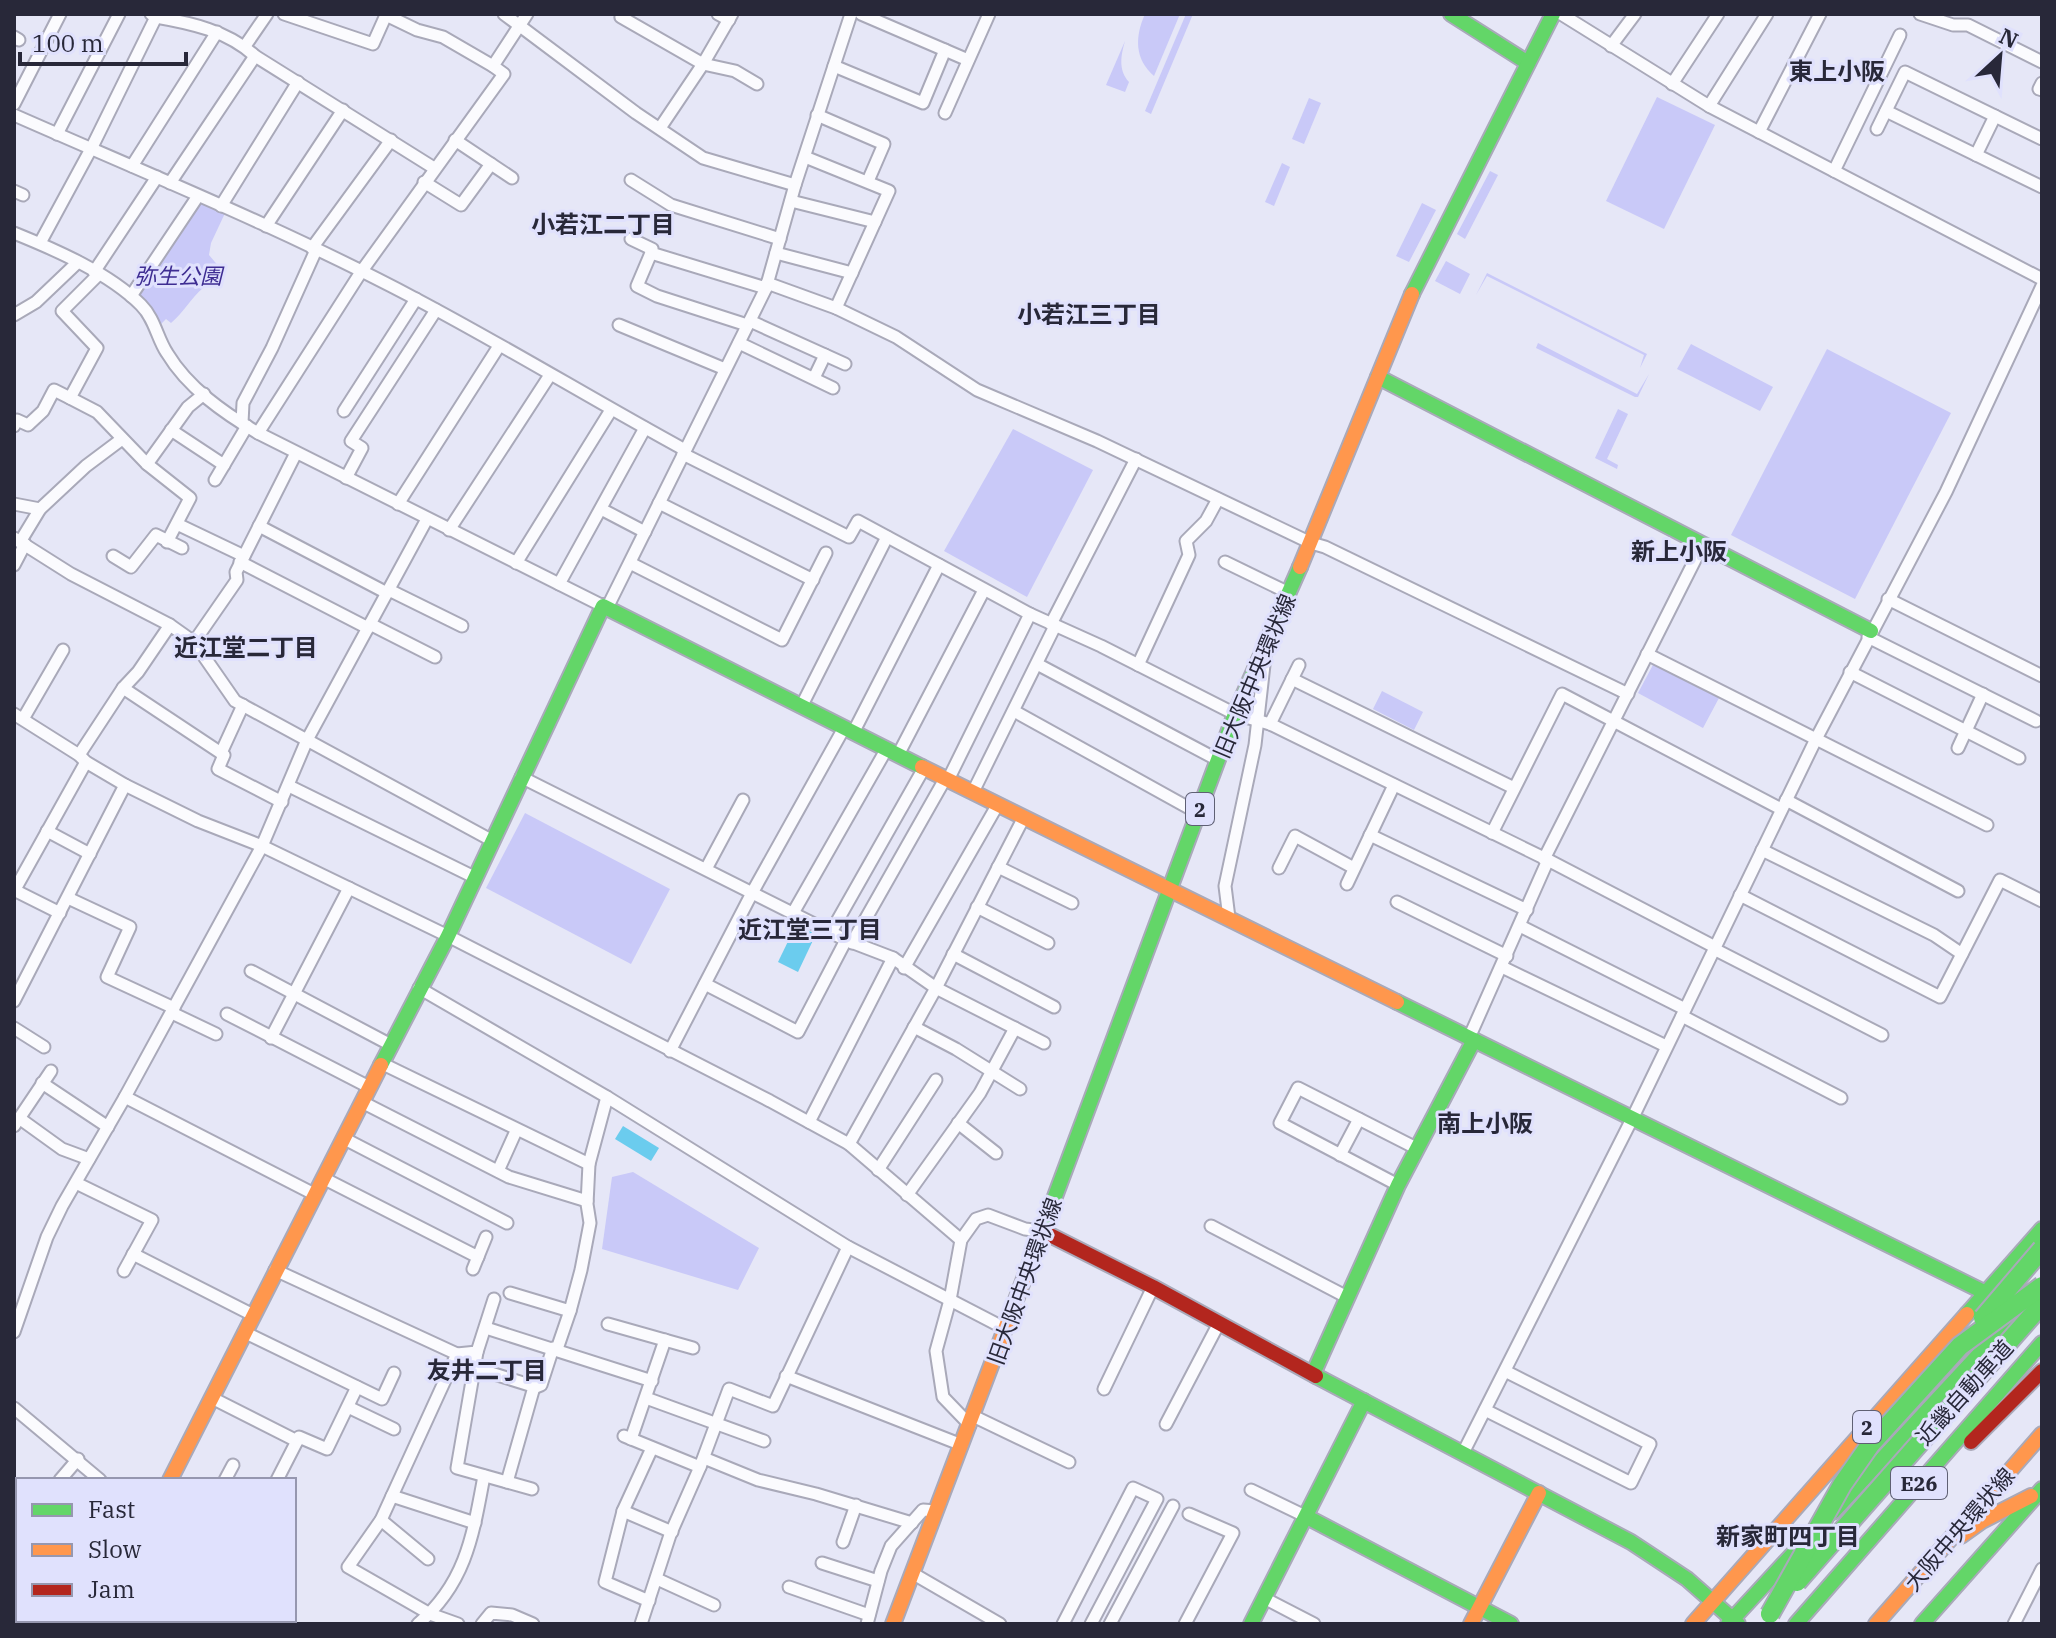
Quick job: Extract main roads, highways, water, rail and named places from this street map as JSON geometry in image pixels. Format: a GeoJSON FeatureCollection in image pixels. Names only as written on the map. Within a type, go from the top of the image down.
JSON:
{"type":"FeatureCollection","features":[{"type":"Feature","properties":{"kind":"main road"},"geometry":{"type":"LineString","coordinates":[[1451,14],[1528,63]]}},
{"type":"Feature","properties":{"kind":"main road","name":"旧大阪中央環状線"},"geometry":{"type":"LineString","coordinates":[[893,1624],[1235,714],[1311,543],[1418,280],[1553,14]]}},
{"type":"Feature","properties":{"kind":"main road"},"geometry":{"type":"LineString","coordinates":[[1378,377],[1703,544],[1869,634]]}},
{"type":"Feature","properties":{"kind":"main road"},"geometry":{"type":"LineString","coordinates":[[175,1478],[275,1270],[448,936],[521,777],[605,607],[848,731],[2042,1322]]}},
{"type":"Feature","properties":{"kind":"main road"},"geometry":{"type":"LineString","coordinates":[[1313,1374],[1398,1185],[1472,1039]]}},
{"type":"Feature","properties":{"kind":"main road","name":"2"},"geometry":{"type":"LineString","coordinates":[[1693,1624],[2042,1229]]}},
{"type":"Feature","properties":{"kind":"main road"},"geometry":{"type":"LineString","coordinates":[[1042,1231],[1153,1287],[1663,1561],[1714,1599],[1733,1622]]}},
{"type":"Feature","properties":{"kind":"main road"},"geometry":{"type":"LineString","coordinates":[[1765,1619],[1855,1464],[2042,1249]]}},
{"type":"Feature","properties":{"kind":"main road"},"geometry":{"type":"LineString","coordinates":[[1960,1346],[2042,1285]]}},
{"type":"Feature","properties":{"kind":"main road","name":"2"},"geometry":{"type":"LineString","coordinates":[[1733,1622],[2042,1285]]}},
{"type":"Feature","properties":{"kind":"main road","name":"近畿自動車道"},"geometry":{"type":"LineString","coordinates":[[1765,1619],[2042,1304]]}},
{"type":"Feature","properties":{"kind":"main road","name":"近畿自動車道"},"geometry":{"type":"LineString","coordinates":[[1800,1619],[2042,1343]]}},
{"type":"Feature","properties":{"kind":"main road"},"geometry":{"type":"LineString","coordinates":[[1800,1619],[2042,1371]]}},
{"type":"Feature","properties":{"kind":"main road"},"geometry":{"type":"LineString","coordinates":[[1251,1624],[1364,1401]]}},
{"type":"Feature","properties":{"kind":"main road","name":"大阪中央環状線"},"geometry":{"type":"LineString","coordinates":[[1876,1624],[2042,1434]]}},
{"type":"Feature","properties":{"kind":"main road"},"geometry":{"type":"LineString","coordinates":[[1931,1560],[1982,1521],[2041,1490]]}},
{"type":"Feature","properties":{"kind":"main road"},"geometry":{"type":"LineString","coordinates":[[1922,1624],[2041,1490]]}},
{"type":"Feature","properties":{"kind":"main road"},"geometry":{"type":"LineString","coordinates":[[1475,1616],[1539,1493]]}},
{"type":"Feature","properties":{"kind":"main road"},"geometry":{"type":"LineString","coordinates":[[1307,1517],[1475,1616],[1511,1624]]}},
{"type":"Feature","properties":{"kind":"district","name":"東上小阪"},"geometry":{"type":"Point","coordinates":[1837,71]}},
{"type":"Feature","properties":{"kind":"district","name":"小若江二丁目"},"geometry":{"type":"Point","coordinates":[603,224]}},
{"type":"Feature","properties":{"kind":"district","name":"小若江三丁目"},"geometry":{"type":"Point","coordinates":[1089,314]}},
{"type":"Feature","properties":{"kind":"district","name":"新上小阪"},"geometry":{"type":"Point","coordinates":[1679,551]}},
{"type":"Feature","properties":{"kind":"district","name":"近江堂二丁目"},"geometry":{"type":"Point","coordinates":[246,647]}},
{"type":"Feature","properties":{"kind":"district","name":"近江堂三丁目"},"geometry":{"type":"Point","coordinates":[810,929]}},
{"type":"Feature","properties":{"kind":"district","name":"南上小阪"},"geometry":{"type":"Point","coordinates":[1485,1123]}},
{"type":"Feature","properties":{"kind":"district","name":"友井二丁目"},"geometry":{"type":"Point","coordinates":[487,1370]}},
{"type":"Feature","properties":{"kind":"district","name":"新家町四丁目"},"geometry":{"type":"Point","coordinates":[1788,1536]}},
{"type":"Feature","properties":{"kind":"park label","name":"弥生公園"},"geometry":{"type":"Point","coordinates":[178,275]}}]}
